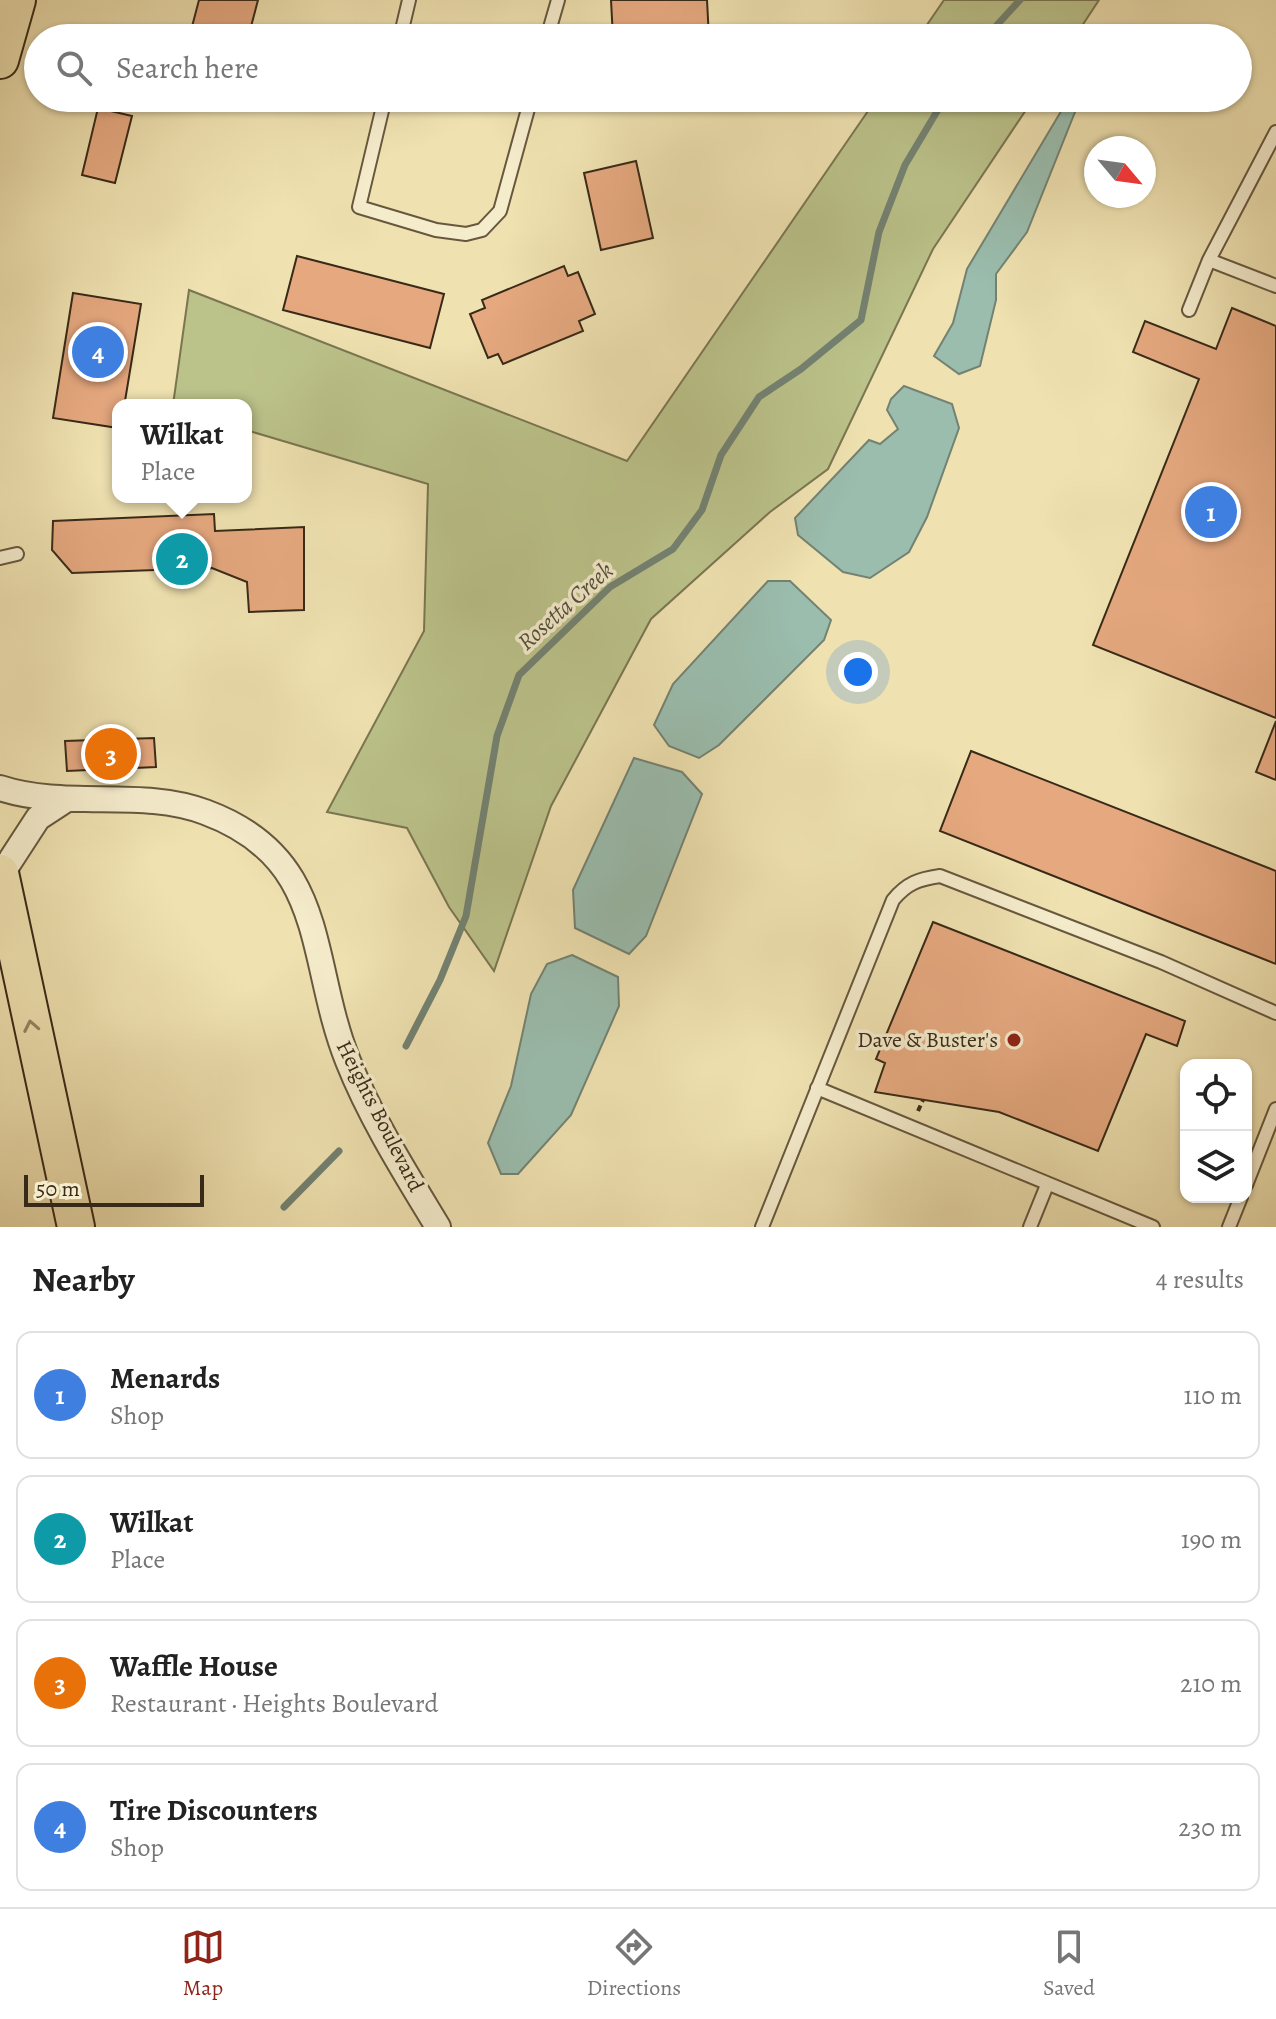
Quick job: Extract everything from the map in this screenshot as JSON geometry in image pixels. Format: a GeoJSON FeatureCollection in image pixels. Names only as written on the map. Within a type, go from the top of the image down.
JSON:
{"type":"FeatureCollection","features":[{"type":"Feature","properties":{"kind":"main road"},"geometry":{"type":"LineString","coordinates":[[0,60],[17,0]]}},
{"type":"Feature","properties":{"kind":"main road"},"geometry":{"type":"LineString","coordinates":[[1,874],[76,1227]]}},
{"type":"Feature","properties":{"kind":"street","name":"Heights Boulevard"},"geometry":{"type":"LineString","coordinates":[[0,788],[30,797],[64,801],[172,804],[203,811],[230,823],[278,858],[293,876],[306,903],[331,1012],[349,1064],[401,1166],[438,1227]]}},
{"type":"Feature","properties":{"kind":"street"},"geometry":{"type":"LineString","coordinates":[[1,874],[38,818],[64,801]]}},
{"type":"Feature","properties":{"kind":"lane"},"geometry":{"type":"LineString","coordinates":[[403,24],[409,0]]}},
{"type":"Feature","properties":{"kind":"lane"},"geometry":{"type":"LineString","coordinates":[[551,24],[558,0]]}},
{"type":"Feature","properties":{"kind":"lane"},"geometry":{"type":"LineString","coordinates":[[382,112],[359,207],[436,230],[466,234],[482,230],[500,211],[527,112]]}},
{"type":"Feature","properties":{"kind":"lane"},"geometry":{"type":"LineString","coordinates":[[1189,310],[1209,260],[1276,132]]}},
{"type":"Feature","properties":{"kind":"lane"},"geometry":{"type":"LineString","coordinates":[[1209,260],[1276,286]]}},
{"type":"Feature","properties":{"kind":"lane"},"geometry":{"type":"LineString","coordinates":[[0,558],[17,554]]}},
{"type":"Feature","properties":{"kind":"lane"},"geometry":{"type":"LineString","coordinates":[[762,1227],[893,900],[903,887],[920,879],[940,876],[1161,962],[1276,1013]]}},
{"type":"Feature","properties":{"kind":"lane"},"geometry":{"type":"LineString","coordinates":[[817,1088],[1153,1227]]}},
{"type":"Feature","properties":{"kind":"lane"},"geometry":{"type":"LineString","coordinates":[[1252,1170],[1276,1109]]}},
{"type":"Feature","properties":{"kind":"lane"},"geometry":{"type":"LineString","coordinates":[[1030,1227],[1047,1185]]}},
{"type":"Feature","properties":{"kind":"lane"},"geometry":{"type":"LineString","coordinates":[[1229,1227],[1239,1203]]}},
{"type":"Feature","properties":{"kind":"path"},"geometry":{"type":"LineString","coordinates":[[918,1111],[923,1100]]}},
{"type":"Feature","properties":{"kind":"green space"},"geometry":{"type":"Polygon","coordinates":[[[944,0],[1099,0],[1083,24],[928,24],[944,0]]]}},
{"type":"Feature","properties":{"kind":"green space"},"geometry":{"type":"Polygon","coordinates":[[[867,112],[1025,112],[933,249],[828,469],[770,512],[651,619],[551,806],[494,971],[449,907],[407,828],[327,812],[424,631],[428,484],[252,432],[252,399],[174,399],[189,290],[627,461],[867,112]]]}},
{"type":"Feature","properties":{"kind":"shaded area"},"geometry":{"type":"Polygon","coordinates":[[[1061,112],[1075,112],[1027,232],[996,274],[996,300],[980,366],[959,374],[934,356],[953,323],[967,269],[1061,112]]]}},
{"type":"Feature","properties":{"kind":"shaded area"},"geometry":{"type":"Polygon","coordinates":[[[904,386],[952,404],[959,428],[927,517],[909,552],[870,578],[843,572],[798,535],[795,518],[869,440],[880,444],[898,429],[887,410],[891,399],[904,386]]]}},
{"type":"Feature","properties":{"kind":"shaded area"},"geometry":{"type":"Polygon","coordinates":[[[768,581],[790,581],[831,620],[824,640],[719,745],[699,758],[669,746],[654,725],[673,684],[768,581]]]}},
{"type":"Feature","properties":{"kind":"shaded area"},"geometry":{"type":"Polygon","coordinates":[[[634,758],[682,772],[702,794],[646,936],[629,954],[575,928],[573,890],[634,758]]]}},
{"type":"Feature","properties":{"kind":"shaded area"},"geometry":{"type":"Polygon","coordinates":[[[572,955],[618,977],[619,1006],[571,1115],[518,1174],[501,1174],[488,1143],[511,1086],[531,994],[547,964],[572,955]]]}},
{"type":"Feature","properties":{"kind":"building"},"geometry":{"type":"Polygon","coordinates":[[[199,0],[258,0],[252,24],[193,24],[199,0]]]}},
{"type":"Feature","properties":{"kind":"building"},"geometry":{"type":"Polygon","coordinates":[[[611,0],[707,0],[708,24],[612,24],[611,0]]]}},
{"type":"Feature","properties":{"kind":"building"},"geometry":{"type":"Polygon","coordinates":[[[97,112],[132,116],[115,183],[82,175],[97,112]]]}},
{"type":"Feature","properties":{"kind":"building"},"geometry":{"type":"Polygon","coordinates":[[[636,161],[653,238],[601,250],[584,173],[636,161]]]}},
{"type":"Feature","properties":{"kind":"building"},"geometry":{"type":"Polygon","coordinates":[[[297,256],[444,294],[430,348],[283,310],[297,256]]]}},
{"type":"Feature","properties":{"kind":"building"},"geometry":{"type":"Polygon","coordinates":[[[564,266],[568,276],[578,272],[595,314],[579,321],[583,331],[503,364],[498,354],[488,358],[470,314],[485,308],[482,300],[564,266]]]}},
{"type":"Feature","properties":{"kind":"building"},"geometry":{"type":"Polygon","coordinates":[[[73,293],[141,304],[125,399],[112,399],[112,427],[53,418],[73,293]]]}},
{"type":"Feature","properties":{"kind":"building"},"geometry":{"type":"Polygon","coordinates":[[[1232,308],[1276,326],[1276,718],[1093,645],[1199,379],[1133,352],[1145,321],[1216,349],[1232,308]]]}},
{"type":"Feature","properties":{"kind":"building"},"geometry":{"type":"Polygon","coordinates":[[[214,514],[215,531],[304,527],[304,610],[249,612],[247,582],[212,568],[72,573],[52,550],[53,521],[214,514]]]}},
{"type":"Feature","properties":{"kind":"building"},"geometry":{"type":"Polygon","coordinates":[[[1276,721],[1276,780],[1256,772],[1276,721]]]}},
{"type":"Feature","properties":{"kind":"building"},"geometry":{"type":"Polygon","coordinates":[[[154,738],[156,767],[67,771],[65,741],[154,738]]]}},
{"type":"Feature","properties":{"kind":"building"},"geometry":{"type":"Polygon","coordinates":[[[971,751],[1276,871],[1276,964],[940,831],[971,751]]]}},
{"type":"Feature","properties":{"kind":"building","name":"Dave & Buster's"},"geometry":{"type":"Polygon","coordinates":[[[933,922],[1185,1021],[1177,1046],[1146,1034],[1098,1151],[999,1112],[875,1092],[885,1063],[876,1059],[933,922]]]}},
{"type":"Feature","properties":{"kind":"waterway","name":"Rosetta Creek"},"geometry":{"type":"LineString","coordinates":[[998,24],[1020,0]]}},
{"type":"Feature","properties":{"kind":"waterway","name":"Rosetta Creek"},"geometry":{"type":"LineString","coordinates":[[406,1046],[440,980],[466,916],[497,736],[519,675],[610,587],[673,549],[702,510],[721,455],[759,397],[801,369],[861,320],[879,232],[905,165],[937,112]]}},
{"type":"Feature","properties":{"kind":"waterway","name":"Rosetta Creek"},"geometry":{"type":"LineString","coordinates":[[284,1207],[339,1151]]}},
{"type":"Feature","properties":{"kind":"place","name":"Tire Discounters"},"geometry":{"type":"Point","coordinates":[98,352]}},
{"type":"Feature","properties":{"kind":"place","name":"Menards"},"geometry":{"type":"Point","coordinates":[1211,512]}},
{"type":"Feature","properties":{"kind":"place","name":"Wilkat"},"geometry":{"type":"Point","coordinates":[182,559]}},
{"type":"Feature","properties":{"kind":"place","name":"Waffle House"},"geometry":{"type":"Point","coordinates":[111,754]}},
{"type":"Feature","properties":{"kind":"place","name":"Dave & Buster's"},"geometry":{"type":"Point","coordinates":[1014,1040]}}]}
